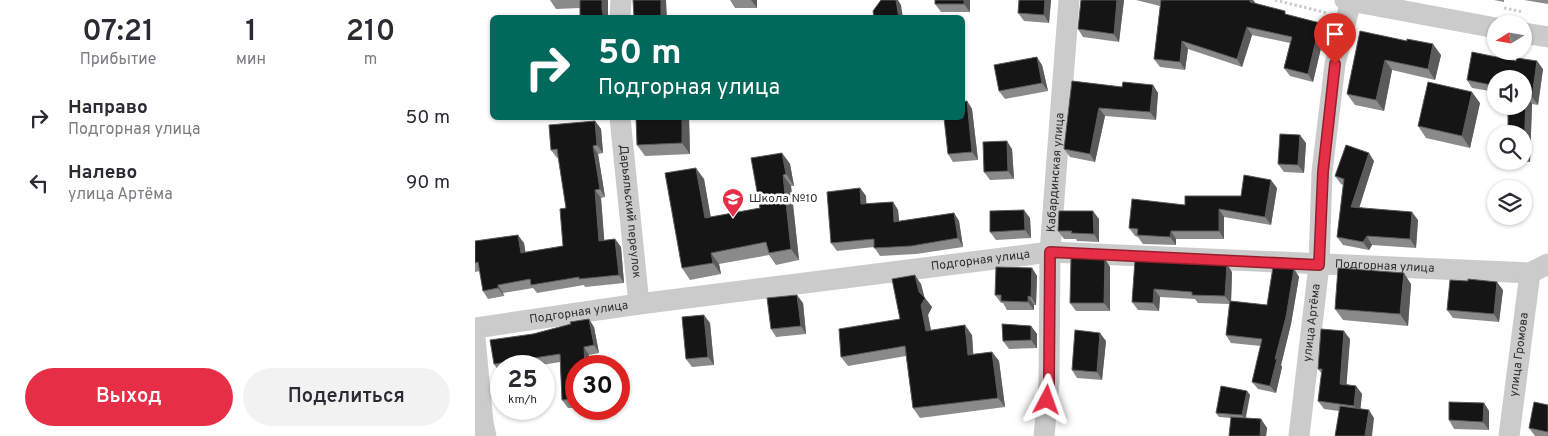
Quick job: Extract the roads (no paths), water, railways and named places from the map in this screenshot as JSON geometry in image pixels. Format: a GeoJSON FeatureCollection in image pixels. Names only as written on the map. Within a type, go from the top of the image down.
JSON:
{"type":"FeatureCollection","features":[{"type":"Feature","properties":{"kind":"street"},"geometry":{"type":"LineString","coordinates":[[620,15],[621,0]]}},
{"type":"Feature","properties":{"kind":"street","name":"Кабардинская улица"},"geometry":{"type":"LineString","coordinates":[[1044,436],[1049,383],[1050,252],[1069,0]]}},
{"type":"Feature","properties":{"kind":"street"},"geometry":{"type":"LineString","coordinates":[[1348,1],[1487,26]]}},
{"type":"Feature","properties":{"kind":"street","name":"улица Артёма"},"geometry":{"type":"LineString","coordinates":[[1299,436],[1319,265],[1323,172],[1335,64],[1348,1]]}},
{"type":"Feature","properties":{"kind":"street"},"geometry":{"type":"LineString","coordinates":[[1533,34],[1548,37]]}},
{"type":"Feature","properties":{"kind":"street","name":"Дарьяльский переулок"},"geometry":{"type":"LineString","coordinates":[[620,120],[639,304]]}},
{"type":"Feature","properties":{"kind":"street","name":"Подгорная улица"},"geometry":{"type":"LineString","coordinates":[[475,328],[639,304],[1050,252],[1319,265],[1539,268]]}},
{"type":"Feature","properties":{"kind":"street","name":"улица Громова"},"geometry":{"type":"LineString","coordinates":[[1509,436],[1539,268]]}},
{"type":"Feature","properties":{"kind":"street"},"geometry":{"type":"LineString","coordinates":[[475,338],[483,423],[487,436]]}},
{"type":"Feature","properties":{"kind":"place","name":"Школа №10"},"geometry":{"type":"Point","coordinates":[733,218]}}]}
